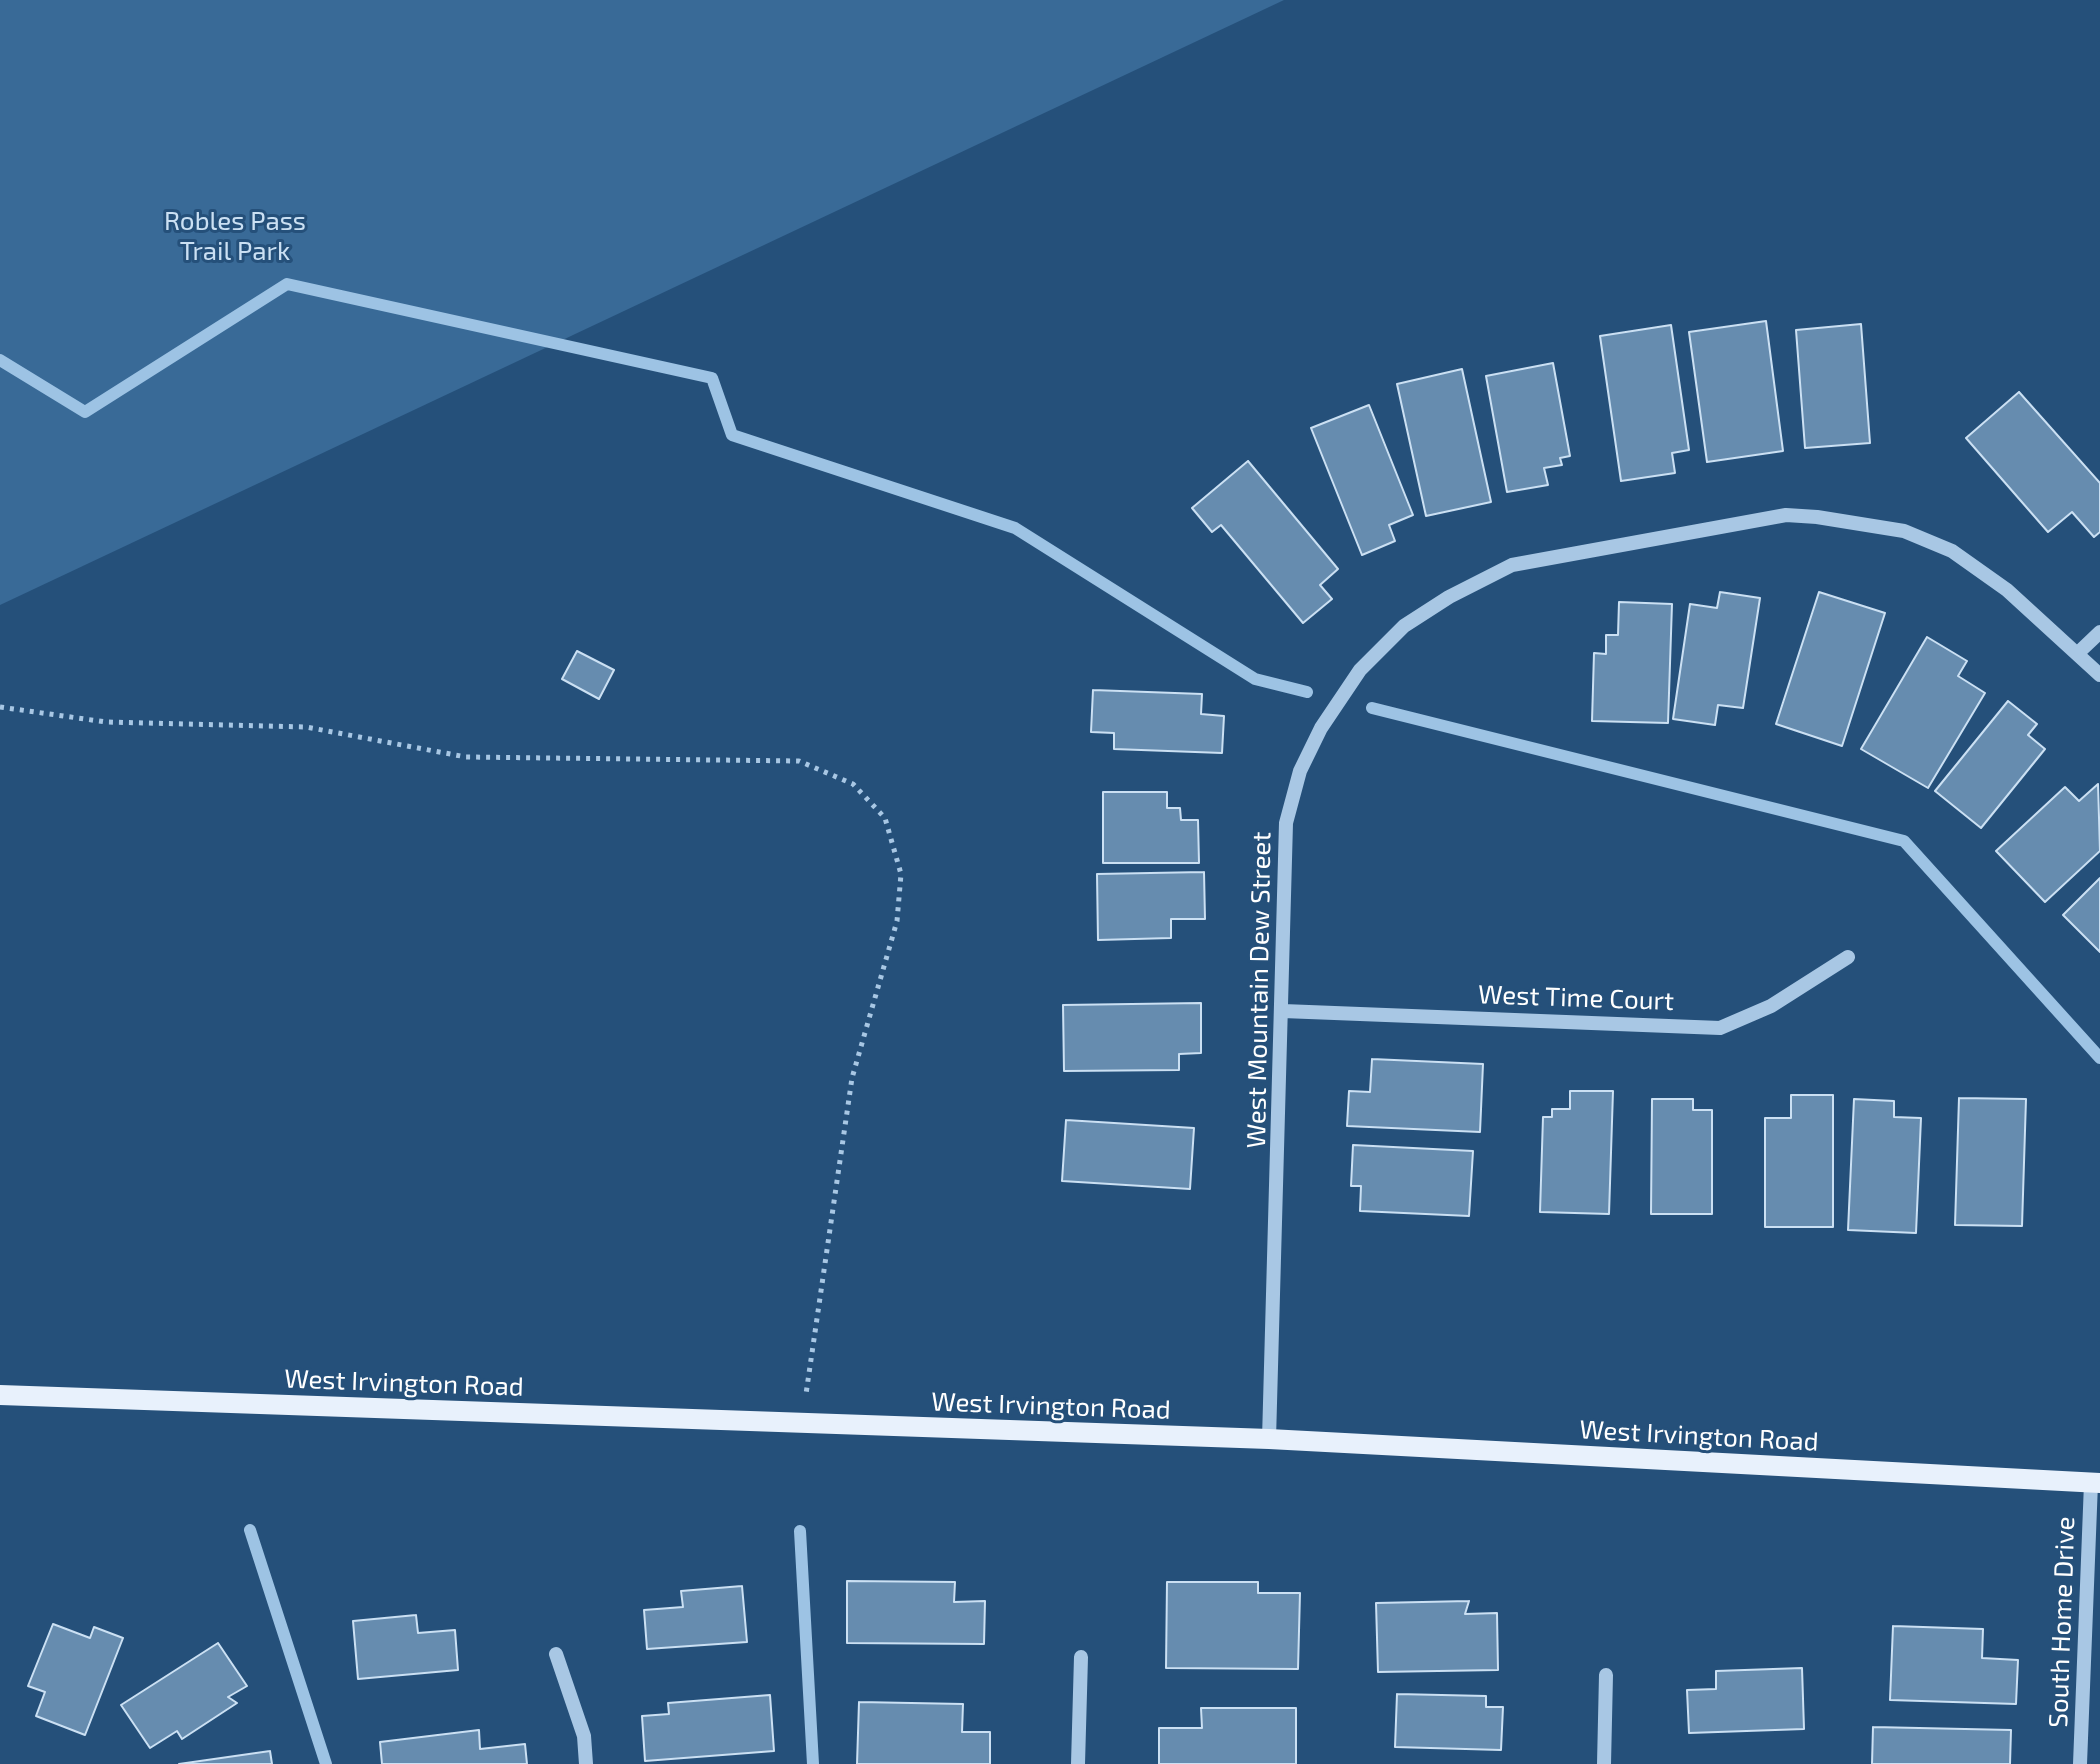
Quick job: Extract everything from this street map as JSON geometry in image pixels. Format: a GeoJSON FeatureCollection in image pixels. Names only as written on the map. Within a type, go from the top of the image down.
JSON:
{"type":"FeatureCollection","features":[{"type":"Feature","properties":{"kind":"main road","name":"West Irvington Road"},"geometry":{"type":"LineString","coordinates":[[0,1395],[1269,1439],[2096,1483]]}},
{"type":"Feature","properties":{"kind":"street","name":"West Mountain Dew Street"},"geometry":{"type":"LineString","coordinates":[[1269,1439],[1286,823],[1300,771],[1321,728],[1360,670],[1404,626],[1449,597],[1512,565],[1786,515],[1861,522],[1904,531],[1952,551],[2007,590],[2100,675]]}},
{"type":"Feature","properties":{"kind":"street"},"geometry":{"type":"LineString","coordinates":[[2078,653],[2100,632]]}},
{"type":"Feature","properties":{"kind":"street","name":"West Time Court"},"geometry":{"type":"LineString","coordinates":[[1283,1011],[1720,1028],[1771,1006],[1848,957]]}},
{"type":"Feature","properties":{"kind":"street","name":"South Home Drive"},"geometry":{"type":"LineString","coordinates":[[2080,1764],[2096,1483]]}},
{"type":"Feature","properties":{"kind":"street"},"geometry":{"type":"LineString","coordinates":[[556,1654],[584,1736],[586,1764]]}},
{"type":"Feature","properties":{"kind":"street"},"geometry":{"type":"LineString","coordinates":[[1078,1764],[1081,1657]]}},
{"type":"Feature","properties":{"kind":"street"},"geometry":{"type":"LineString","coordinates":[[1604,1764],[1606,1675]]}},
{"type":"Feature","properties":{"kind":"path"},"geometry":{"type":"LineString","coordinates":[[0,707],[106,722],[306,727],[466,757],[799,761],[853,784],[885,818],[901,874],[897,921],[852,1078],[802,1423]]}},
{"type":"Feature","properties":{"kind":"green space","name":"Robles Pass Trail Park"},"geometry":{"type":"Polygon","coordinates":[[[0,0],[1284,0],[0,605],[0,0]]]}},
{"type":"Feature","properties":{"kind":"building"},"geometry":{"type":"Polygon","coordinates":[[[1766,321],[1783,451],[1707,462],[1689,332],[1766,321]]]}},
{"type":"Feature","properties":{"kind":"building"},"geometry":{"type":"Polygon","coordinates":[[[1861,324],[1870,443],[1805,448],[1796,330],[1861,324]]]}},
{"type":"Feature","properties":{"kind":"building"},"geometry":{"type":"Polygon","coordinates":[[[1671,325],[1689,450],[1672,453],[1675,473],[1621,481],[1600,336],[1671,325]]]}},
{"type":"Feature","properties":{"kind":"building"},"geometry":{"type":"Polygon","coordinates":[[[1553,363],[1570,456],[1560,458],[1562,465],[1544,468],[1548,485],[1507,492],[1486,376],[1553,363]]]}},
{"type":"Feature","properties":{"kind":"building"},"geometry":{"type":"Polygon","coordinates":[[[1462,369],[1491,502],[1426,516],[1397,384],[1462,369]]]}},
{"type":"Feature","properties":{"kind":"building"},"geometry":{"type":"Polygon","coordinates":[[[2019,392],[2100,483],[2100,532],[2094,537],[2072,512],[2048,532],[1966,438],[2019,392]]]}},
{"type":"Feature","properties":{"kind":"building"},"geometry":{"type":"Polygon","coordinates":[[[1369,405],[1413,515],[1389,525],[1395,541],[1362,555],[1311,428],[1369,405]]]}},
{"type":"Feature","properties":{"kind":"building"},"geometry":{"type":"Polygon","coordinates":[[[1248,461],[1338,569],[1320,585],[1332,599],[1303,623],[1221,525],[1212,532],[1192,508],[1248,461]]]}},
{"type":"Feature","properties":{"kind":"building"},"geometry":{"type":"Polygon","coordinates":[[[1720,592],[1760,598],[1743,708],[1718,705],[1715,725],[1673,719],[1690,604],[1717,608],[1720,592]]]}},
{"type":"Feature","properties":{"kind":"building"},"geometry":{"type":"Polygon","coordinates":[[[1819,592],[1885,613],[1842,746],[1776,724],[1819,592]]]}},
{"type":"Feature","properties":{"kind":"building"},"geometry":{"type":"Polygon","coordinates":[[[1619,602],[1672,604],[1668,723],[1592,721],[1594,653],[1606,654],[1606,635],[1618,635],[1619,602]]]}},
{"type":"Feature","properties":{"kind":"building"},"geometry":{"type":"Polygon","coordinates":[[[1927,637],[1967,661],[1958,676],[1985,693],[1928,788],[1861,749],[1927,637]]]}},
{"type":"Feature","properties":{"kind":"building"},"geometry":{"type":"Polygon","coordinates":[[[577,651],[614,670],[599,699],[562,679],[577,651]]]}},
{"type":"Feature","properties":{"kind":"building"},"geometry":{"type":"Polygon","coordinates":[[[1093,690],[1202,694],[1201,714],[1224,716],[1222,753],[1114,749],[1114,733],[1091,732],[1093,690]]]}},
{"type":"Feature","properties":{"kind":"building"},"geometry":{"type":"Polygon","coordinates":[[[2008,701],[2037,724],[2028,735],[2045,749],[1981,828],[1935,791],[2008,701]]]}},
{"type":"Feature","properties":{"kind":"building"},"geometry":{"type":"Polygon","coordinates":[[[2098,784],[2100,851],[2045,902],[1996,851],[2065,787],[2079,801],[2098,784]]]}},
{"type":"Feature","properties":{"kind":"building"},"geometry":{"type":"Polygon","coordinates":[[[1103,792],[1167,792],[1167,808],[1180,808],[1181,820],[1198,820],[1199,863],[1103,863],[1103,792]]]}},
{"type":"Feature","properties":{"kind":"building"},"geometry":{"type":"Polygon","coordinates":[[[1204,872],[1205,919],[1171,919],[1171,938],[1098,940],[1097,874],[1204,872]]]}},
{"type":"Feature","properties":{"kind":"building"},"geometry":{"type":"Polygon","coordinates":[[[2100,878],[2100,952],[2063,915],[2100,878]]]}},
{"type":"Feature","properties":{"kind":"building"},"geometry":{"type":"Polygon","coordinates":[[[1201,1003],[1201,1053],[1179,1054],[1179,1070],[1064,1071],[1063,1005],[1201,1003]]]}},
{"type":"Feature","properties":{"kind":"building"},"geometry":{"type":"Polygon","coordinates":[[[1372,1059],[1483,1064],[1480,1132],[1347,1126],[1349,1091],[1370,1092],[1372,1059]]]}},
{"type":"Feature","properties":{"kind":"building"},"geometry":{"type":"Polygon","coordinates":[[[1570,1091],[1613,1091],[1609,1214],[1540,1212],[1543,1117],[1552,1117],[1552,1109],[1570,1109],[1570,1091]]]}},
{"type":"Feature","properties":{"kind":"building"},"geometry":{"type":"Polygon","coordinates":[[[1791,1095],[1833,1095],[1833,1227],[1765,1227],[1765,1118],[1791,1118],[1791,1095]]]}},
{"type":"Feature","properties":{"kind":"building"},"geometry":{"type":"Polygon","coordinates":[[[1959,1098],[2026,1099],[2022,1226],[1955,1225],[1959,1098]]]}},
{"type":"Feature","properties":{"kind":"building"},"geometry":{"type":"Polygon","coordinates":[[[1652,1099],[1693,1099],[1693,1110],[1712,1110],[1712,1214],[1651,1214],[1652,1099]]]}},
{"type":"Feature","properties":{"kind":"building"},"geometry":{"type":"Polygon","coordinates":[[[1854,1099],[1894,1101],[1894,1117],[1921,1118],[1916,1233],[1848,1230],[1854,1099]]]}},
{"type":"Feature","properties":{"kind":"building"},"geometry":{"type":"Polygon","coordinates":[[[1066,1120],[1194,1128],[1190,1189],[1062,1181],[1066,1120]]]}},
{"type":"Feature","properties":{"kind":"building"},"geometry":{"type":"Polygon","coordinates":[[[1353,1145],[1473,1151],[1469,1216],[1360,1211],[1361,1186],[1351,1186],[1353,1145]]]}},
{"type":"Feature","properties":{"kind":"building"},"geometry":{"type":"Polygon","coordinates":[[[847,1581],[955,1582],[954,1602],[985,1601],[984,1644],[847,1643],[847,1581]]]}},
{"type":"Feature","properties":{"kind":"building"},"geometry":{"type":"Polygon","coordinates":[[[1167,1582],[1258,1582],[1258,1593],[1300,1593],[1298,1669],[1166,1668],[1167,1582]]]}},
{"type":"Feature","properties":{"kind":"building"},"geometry":{"type":"Polygon","coordinates":[[[742,1586],[747,1642],[647,1649],[644,1610],[683,1607],[681,1591],[742,1586]]]}},
{"type":"Feature","properties":{"kind":"building"},"geometry":{"type":"Polygon","coordinates":[[[1469,1601],[1465,1614],[1497,1613],[1498,1670],[1378,1672],[1376,1603],[1469,1601]]]}},
{"type":"Feature","properties":{"kind":"building"},"geometry":{"type":"Polygon","coordinates":[[[416,1615],[418,1633],[455,1630],[458,1670],[358,1679],[353,1621],[416,1615]]]}},
{"type":"Feature","properties":{"kind":"building"},"geometry":{"type":"Polygon","coordinates":[[[53,1624],[90,1638],[94,1627],[123,1638],[85,1735],[36,1716],[45,1692],[28,1686],[53,1624]]]}},
{"type":"Feature","properties":{"kind":"building"},"geometry":{"type":"Polygon","coordinates":[[[1893,1626],[1983,1629],[1982,1658],[2018,1660],[2016,1704],[1890,1700],[1893,1626]]]}},
{"type":"Feature","properties":{"kind":"building"},"geometry":{"type":"Polygon","coordinates":[[[218,1643],[247,1686],[228,1697],[237,1703],[182,1739],[177,1731],[150,1748],[121,1705],[218,1643]]]}},
{"type":"Feature","properties":{"kind":"building"},"geometry":{"type":"Polygon","coordinates":[[[1802,1668],[1804,1729],[1689,1733],[1687,1690],[1716,1689],[1716,1671],[1802,1668]]]}},
{"type":"Feature","properties":{"kind":"building"},"geometry":{"type":"Polygon","coordinates":[[[1397,1694],[1486,1696],[1486,1707],[1503,1707],[1501,1750],[1395,1747],[1397,1694]]]}},
{"type":"Feature","properties":{"kind":"building"},"geometry":{"type":"Polygon","coordinates":[[[770,1695],[774,1751],[645,1761],[642,1716],[669,1714],[668,1703],[770,1695]]]}},
{"type":"Feature","properties":{"kind":"building"},"geometry":{"type":"Polygon","coordinates":[[[859,1702],[963,1704],[962,1732],[990,1732],[990,1764],[857,1764],[859,1702]]]}},
{"type":"Feature","properties":{"kind":"building"},"geometry":{"type":"Polygon","coordinates":[[[1201,1708],[1296,1708],[1296,1764],[1159,1764],[1159,1728],[1202,1728],[1201,1708]]]}},
{"type":"Feature","properties":{"kind":"building"},"geometry":{"type":"Polygon","coordinates":[[[1873,1727],[2011,1730],[2010,1764],[1872,1764],[1873,1727]]]}},
{"type":"Feature","properties":{"kind":"building"},"geometry":{"type":"Polygon","coordinates":[[[479,1730],[480,1749],[525,1744],[527,1764],[382,1764],[380,1742],[479,1730]]]}},
{"type":"Feature","properties":{"kind":"building"},"geometry":{"type":"Polygon","coordinates":[[[270,1751],[272,1764],[179,1764],[270,1751]]]}},
{"type":"Feature","properties":{"kind":"waterway"},"geometry":{"type":"LineString","coordinates":[[0,360],[85,412],[287,284],[712,378],[732,435],[1015,528],[1255,679],[1307,692]]}},
{"type":"Feature","properties":{"kind":"waterway"},"geometry":{"type":"LineString","coordinates":[[1372,708],[1904,841],[2100,1058]]}},
{"type":"Feature","properties":{"kind":"waterway"},"geometry":{"type":"LineString","coordinates":[[250,1530],[326,1764]]}},
{"type":"Feature","properties":{"kind":"waterway"},"geometry":{"type":"LineString","coordinates":[[800,1531],[813,1764]]}}]}
